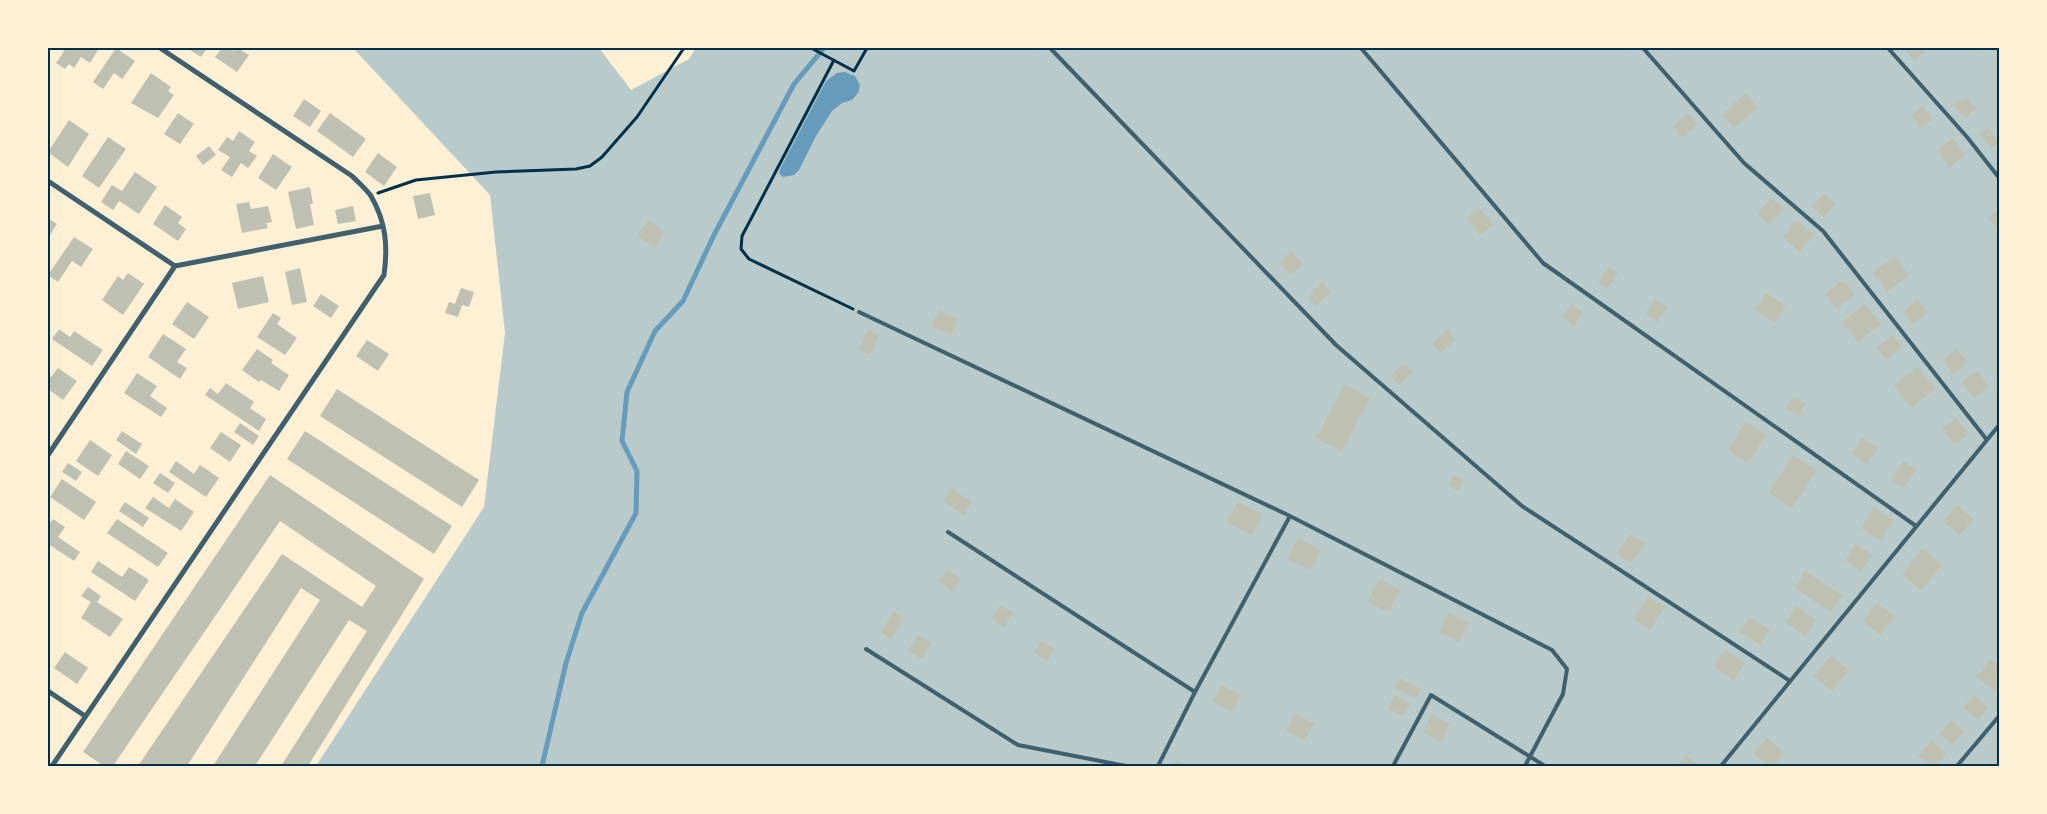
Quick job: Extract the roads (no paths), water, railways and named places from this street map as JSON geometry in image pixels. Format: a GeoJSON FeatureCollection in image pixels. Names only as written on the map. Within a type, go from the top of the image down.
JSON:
{"type":"FeatureCollection","features":[{"type":"Feature","properties":{"kind":"street"},"geometry":{"type":"LineString","coordinates":[[52,766],[384,275],[387,252],[383,226],[370,196],[352,176],[160,48]]}},
{"type":"Feature","properties":{"kind":"street"},"geometry":{"type":"LineString","coordinates":[[48,181],[175,266],[383,226]]}},
{"type":"Feature","properties":{"kind":"street"},"geometry":{"type":"LineString","coordinates":[[48,455],[175,266]]}},
{"type":"Feature","properties":{"kind":"street"},"geometry":{"type":"LineString","coordinates":[[48,691],[85,716]]}},
{"type":"Feature","properties":{"kind":"lane"},"geometry":{"type":"LineString","coordinates":[[1050,48],[1336,346],[1515,500],[1790,681]]}},
{"type":"Feature","properties":{"kind":"lane"},"geometry":{"type":"LineString","coordinates":[[1361,48],[1543,263],[1916,526]]}},
{"type":"Feature","properties":{"kind":"lane"},"geometry":{"type":"LineString","coordinates":[[1643,48],[1744,163],[1823,231],[1987,440]]}},
{"type":"Feature","properties":{"kind":"lane"},"geometry":{"type":"LineString","coordinates":[[1888,48],[1967,137],[2000,179]]}},
{"type":"Feature","properties":{"kind":"lane"},"geometry":{"type":"LineString","coordinates":[[859,312],[1290,516],[1552,650],[1567,670],[1563,694],[1525,766]]}},
{"type":"Feature","properties":{"kind":"lane"},"geometry":{"type":"LineString","coordinates":[[1722,766],[2000,424]]}},
{"type":"Feature","properties":{"kind":"lane"},"geometry":{"type":"LineString","coordinates":[[1158,766],[1195,692],[1290,516]]}},
{"type":"Feature","properties":{"kind":"lane"},"geometry":{"type":"LineString","coordinates":[[948,532],[1195,692]]}},
{"type":"Feature","properties":{"kind":"lane"},"geometry":{"type":"LineString","coordinates":[[866,649],[1018,745],[1126,766]]}},
{"type":"Feature","properties":{"kind":"lane"},"geometry":{"type":"LineString","coordinates":[[1393,766],[1431,694],[1545,766]]}},
{"type":"Feature","properties":{"kind":"lane"},"geometry":{"type":"LineString","coordinates":[[1957,766],[2000,715]]}},
{"type":"Feature","properties":{"kind":"water"},"geometry":{"type":"Polygon","coordinates":[[[845,72],[855,76],[860,85],[858,93],[852,100],[842,103],[832,111],[816,136],[799,170],[794,175],[783,177],[779,173],[780,169],[826,81],[837,73],[845,72]]]}},
{"type":"Feature","properties":{"kind":"waterway"},"geometry":{"type":"LineString","coordinates":[[542,766],[566,663],[582,613],[636,513],[637,471],[622,441],[627,392],[655,331],[683,301],[714,235],[794,84],[824,48]]}}]}
